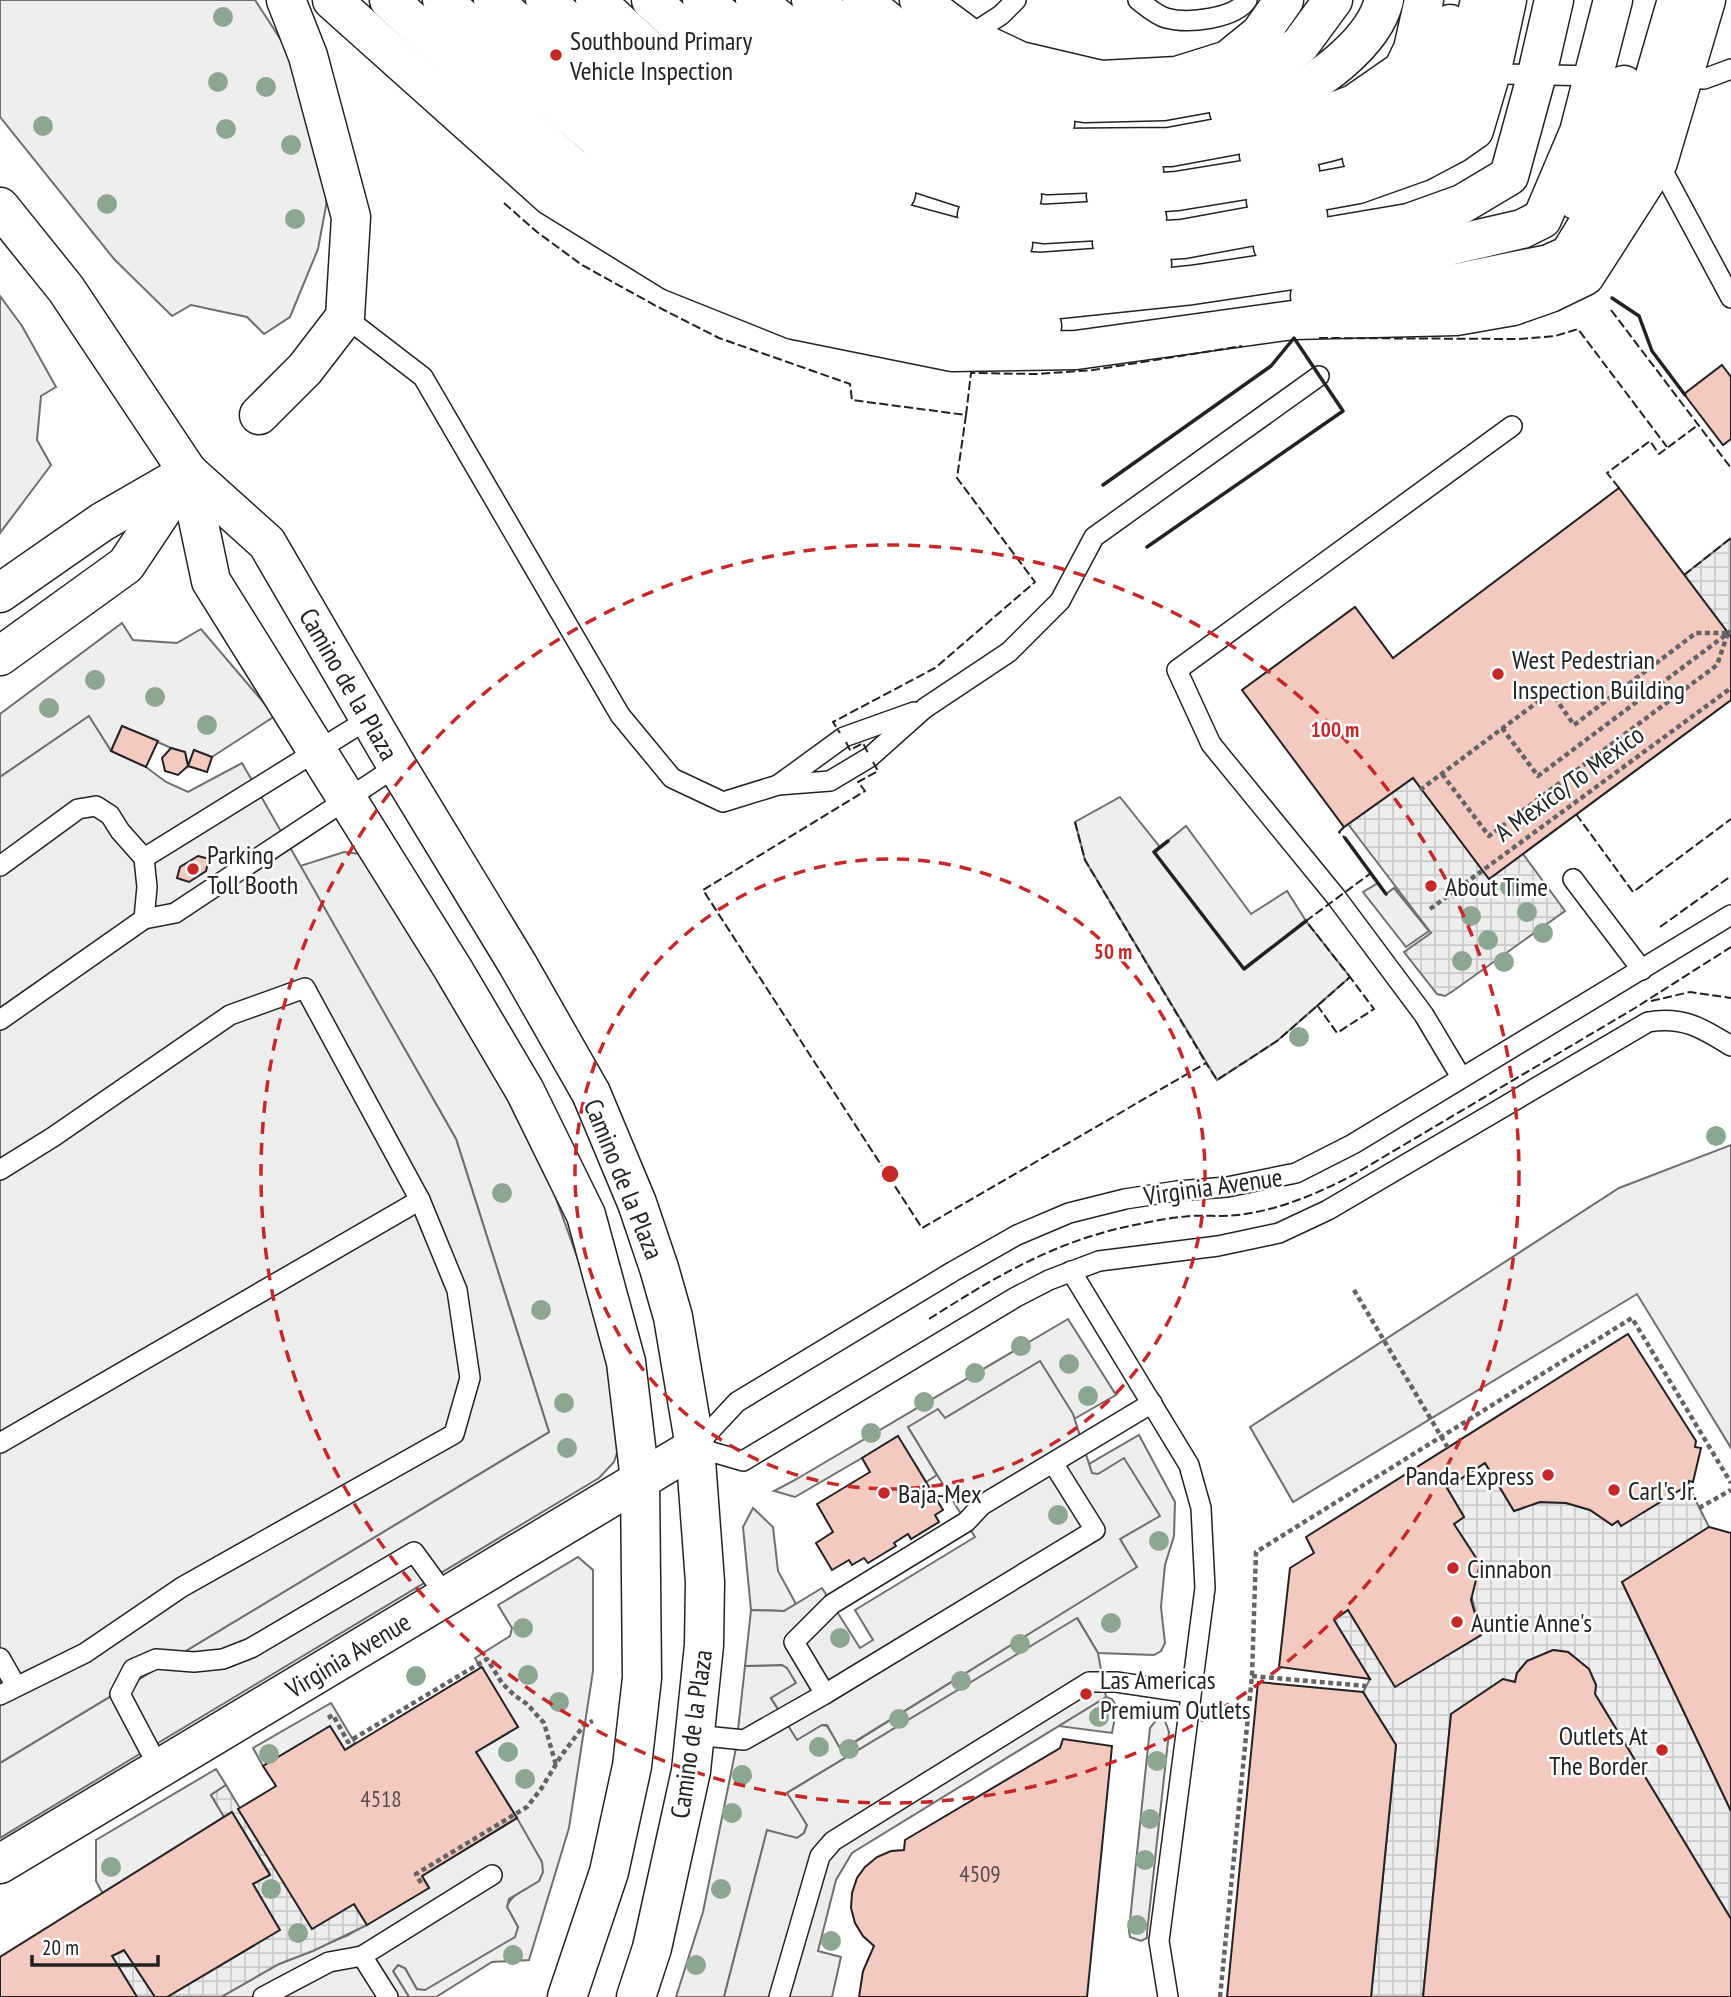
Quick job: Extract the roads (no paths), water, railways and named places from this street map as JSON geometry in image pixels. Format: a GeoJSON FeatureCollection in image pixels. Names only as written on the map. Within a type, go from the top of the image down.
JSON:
{"type":"FeatureCollection","features":[{"type":"Feature","properties":{"kind":"main road"},"geometry":{"type":"LineString","coordinates":[[259,415],[305,369],[345,317],[351,218],[308,57],[286,0]]}},
{"type":"Feature","properties":{"kind":"main road"},"geometry":{"type":"LineString","coordinates":[[332,0],[551,196],[637,230],[689,244],[799,289],[954,323],[1055,327],[1195,306],[1455,283],[1549,264],[1490,86],[1455,0]]}},
{"type":"Feature","properties":{"kind":"main road"},"geometry":{"type":"LineString","coordinates":[[389,0],[571,166],[637,230],[674,272],[794,320],[952,352],[1076,350],[1293,320],[1456,316],[1513,306],[1550,293],[1490,86],[1424,0]]}},
{"type":"Feature","properties":{"kind":"main road"},"geometry":{"type":"LineString","coordinates":[[442,0],[599,140],[701,190],[825,234],[962,267],[1041,272],[1188,261],[1409,223],[1462,204],[1490,86],[1532,0]]}},
{"type":"Feature","properties":{"kind":"main road"},"geometry":{"type":"LineString","coordinates":[[493,0],[701,190],[705,214],[813,264],[958,296],[1049,300],[1192,285],[1444,247],[1522,229],[1490,86],[1480,0]]}},
{"type":"Feature","properties":{"kind":"main road"},"geometry":{"type":"LineString","coordinates":[[545,0],[638,86],[826,116]]}},
{"type":"Feature","properties":{"kind":"main road"},"geometry":{"type":"LineString","coordinates":[[595,0],[660,61],[757,131],[826,116],[884,98],[990,140],[1059,148],[1170,147],[1310,121],[1330,94],[1356,49],[1490,86],[1658,162]]}},
{"type":"Feature","properties":{"kind":"main road"},"geometry":{"type":"LineString","coordinates":[[651,0],[688,34],[776,104],[873,128],[984,165],[1048,175],[1172,170],[1325,144],[1361,132],[1391,115],[1490,86],[1706,0]]}},
{"type":"Feature","properties":{"kind":"main road"},"geometry":{"type":"LineString","coordinates":[[702,0],[796,76],[826,116]]}},
{"type":"Feature","properties":{"kind":"main road"},"geometry":{"type":"LineString","coordinates":[[755,0],[818,51],[836,205],[969,241],[1044,246],[1183,239],[1377,204],[1437,187],[1477,167],[1507,0]]}},
{"type":"Feature","properties":{"kind":"main road"},"geometry":{"type":"LineString","coordinates":[[811,0],[826,116]]}},
{"type":"Feature","properties":{"kind":"main road"},"geometry":{"type":"LineString","coordinates":[[862,0],[903,34],[1101,80],[1177,76],[1228,60],[1260,34],[1284,0]]}},
{"type":"Feature","properties":{"kind":"main road"},"geometry":{"type":"LineString","coordinates":[[919,0],[970,74],[1035,96],[1086,103],[1163,101],[1213,92],[1251,80],[1300,46],[1314,16],[1333,0]]}},
{"type":"Feature","properties":{"kind":"main road"},"geometry":{"type":"LineString","coordinates":[[1490,86],[1554,0]]}},
{"type":"Feature","properties":{"kind":"main road"},"geometry":{"type":"LineString","coordinates":[[1490,86],[1576,0]]}},
{"type":"Feature","properties":{"kind":"main road"},"geometry":{"type":"LineString","coordinates":[[1490,86],[1599,0]]}},
{"type":"Feature","properties":{"kind":"main road"},"geometry":{"type":"LineString","coordinates":[[1490,86],[1614,0]]}},
{"type":"Feature","properties":{"kind":"main road"},"geometry":{"type":"LineString","coordinates":[[1490,86],[1628,0]]}},
{"type":"Feature","properties":{"kind":"main road"},"geometry":{"type":"LineString","coordinates":[[1490,86],[1650,0]]}},
{"type":"Feature","properties":{"kind":"main road"},"geometry":{"type":"LineString","coordinates":[[1490,86],[1677,0]]}},
{"type":"Feature","properties":{"kind":"main road"},"geometry":{"type":"LineString","coordinates":[[1330,94],[1354,104],[1402,70],[1490,86],[1658,162]]}},
{"type":"Feature","properties":{"kind":"main road","name":"Camino de la Plaza"},"geometry":{"type":"LineString","coordinates":[[0,207],[66,289],[188,472],[267,543],[591,1093],[637,1203],[673,1317],[695,1447],[705,1582],[704,1645],[691,1771],[652,1948],[636,1997]]}},
{"type":"Feature","properties":{"kind":"main road"},"geometry":{"type":"LineString","coordinates":[[0,593],[102,522],[188,472]]}},
{"type":"Feature","properties":{"kind":"main road"},"geometry":{"type":"LineString","coordinates":[[0,656],[126,565],[188,472]]}},
{"type":"Feature","properties":{"kind":"main road","name":"Camino de la Plaza"},"geometry":{"type":"LineString","coordinates":[[188,472],[211,581],[453,969],[525,1091],[586,1215],[626,1362],[640,1480],[642,1678],[632,1766],[609,1872],[566,1997]]}},
{"type":"Feature","properties":{"kind":"main road","name":"Virginia Avenue"},"geometry":{"type":"LineString","coordinates":[[0,1864],[695,1447]]}},
{"type":"Feature","properties":{"kind":"main road"},"geometry":{"type":"LineString","coordinates":[[636,1728],[695,1735]]}},
{"type":"Feature","properties":{"kind":"lane"},"geometry":{"type":"LineString","coordinates":[[637,230],[1001,15],[1016,0]]}},
{"type":"Feature","properties":{"kind":"lane"},"geometry":{"type":"LineString","coordinates":[[1138,0],[1164,18],[1200,21],[1242,8],[1247,0]]}},
{"type":"Feature","properties":{"kind":"lane"},"geometry":{"type":"LineString","coordinates":[[1490,86],[1704,79],[1731,69]]}},
{"type":"Feature","properties":{"kind":"lane"},"geometry":{"type":"LineString","coordinates":[[1658,162],[1731,298]]}},
{"type":"Feature","properties":{"kind":"lane"},"geometry":{"type":"LineString","coordinates":[[345,317],[424,377],[620,715],[672,778],[723,802],[778,785],[831,780],[870,757],[925,708],[1010,652],[1060,601],[1094,537],[1319,376]]}},
{"type":"Feature","properties":{"kind":"lane"},"geometry":{"type":"LineString","coordinates":[[1461,1077],[1424,1015],[1344,908],[1211,744],[1177,670],[1512,426]]}},
{"type":"Feature","properties":{"kind":"lane"},"geometry":{"type":"LineString","coordinates":[[778,785],[844,737],[925,708]]}},
{"type":"Feature","properties":{"kind":"lane"},"geometry":{"type":"LineString","coordinates":[[144,858],[370,718]]}},
{"type":"Feature","properties":{"kind":"lane"},"geometry":{"type":"LineString","coordinates":[[0,1020],[144,919],[175,913],[397,766]]}},
{"type":"Feature","properties":{"kind":"lane"},"geometry":{"type":"LineString","coordinates":[[0,866],[78,809],[96,806],[110,815],[144,858],[147,887],[144,919]]}},
{"type":"Feature","properties":{"kind":"lane"},"geometry":{"type":"LineString","coordinates":[[1573,879],[1642,970]]}},
{"type":"Feature","properties":{"kind":"lane","name":"Virginia Avenue"},"geometry":{"type":"LineString","coordinates":[[1731,915],[1353,1144],[1296,1173],[1227,1187],[1125,1199],[1069,1213],[1017,1235],[737,1402],[695,1447],[743,1461],[1016,1297],[1071,1271],[1099,1261],[1218,1246],[1279,1233],[1328,1210],[1648,1022],[1667,1018],[1686,1022],[1704,1029],[1731,1046]]}},
{"type":"Feature","properties":{"kind":"lane"},"geometry":{"type":"LineString","coordinates":[[0,1170],[53,1137],[230,1015],[305,988],[420,1200],[457,1290],[470,1378],[454,1434],[182,1587],[85,1653],[8,1690],[0,1658]]}},
{"type":"Feature","properties":{"kind":"lane"},"geometry":{"type":"LineString","coordinates":[[0,1443],[420,1200]]}},
{"type":"Feature","properties":{"kind":"lane"},"geometry":{"type":"LineString","coordinates":[[1071,1271],[1189,1465],[1201,1508],[1205,1588],[1159,1941],[1168,1997]]}},
{"type":"Feature","properties":{"kind":"lane"},"geometry":{"type":"LineString","coordinates":[[825,1694],[794,1642],[832,1604],[966,1522],[982,1504],[1152,1403]]}},
{"type":"Feature","properties":{"kind":"lane"},"geometry":{"type":"LineString","coordinates":[[695,1735],[744,1740],[825,1694],[1095,1530],[1053,1463]]}},
{"type":"Feature","properties":{"kind":"lane"},"geometry":{"type":"LineString","coordinates":[[159,1768],[120,1694],[133,1670],[156,1659],[194,1662],[223,1660],[251,1647],[414,1552],[446,1596]]}},
{"type":"Feature","properties":{"kind":"lane"},"geometry":{"type":"LineString","coordinates":[[779,1997],[820,1856],[833,1841],[1089,1682],[1116,1682],[1190,1693]]}},
{"type":"Feature","properties":{"kind":"lane"},"geometry":{"type":"LineString","coordinates":[[263,1997],[329,1962],[362,1956],[492,1875]]}},
{"type":"Feature","properties":{"kind":"lane"},"geometry":{"type":"LineString","coordinates":[[362,1956],[388,1997]]}},
{"type":"Feature","properties":{"kind":"place","name":"Southbound Primary Vehicle Inspection"},"geometry":{"type":"Point","coordinates":[556,55]}},
{"type":"Feature","properties":{"kind":"place","name":"West Pedestrian Inspection Building"},"geometry":{"type":"Point","coordinates":[1498,674]}},
{"type":"Feature","properties":{"kind":"place","name":"Parking Toll Booth"},"geometry":{"type":"Point","coordinates":[193,869]}},
{"type":"Feature","properties":{"kind":"place","name":"About Time"},"geometry":{"type":"Point","coordinates":[1431,886]}},
{"type":"Feature","properties":{"kind":"place","name":"Panda Express"},"geometry":{"type":"Point","coordinates":[1548,1475]}},
{"type":"Feature","properties":{"kind":"place","name":"Carl's Jr."},"geometry":{"type":"Point","coordinates":[1614,1490]}},
{"type":"Feature","properties":{"kind":"place","name":"Baja-Mex"},"geometry":{"type":"Point","coordinates":[884,1493]}},
{"type":"Feature","properties":{"kind":"place","name":"Cinnabon"},"geometry":{"type":"Point","coordinates":[1453,1568]}},
{"type":"Feature","properties":{"kind":"place","name":"Auntie Anne's"},"geometry":{"type":"Point","coordinates":[1457,1622]}},
{"type":"Feature","properties":{"kind":"place","name":"Las Americas Premium Outlets"},"geometry":{"type":"Point","coordinates":[1086,1694]}},
{"type":"Feature","properties":{"kind":"place","name":"Outlets At The Border"},"geometry":{"type":"Point","coordinates":[1662,1750]}}]}
